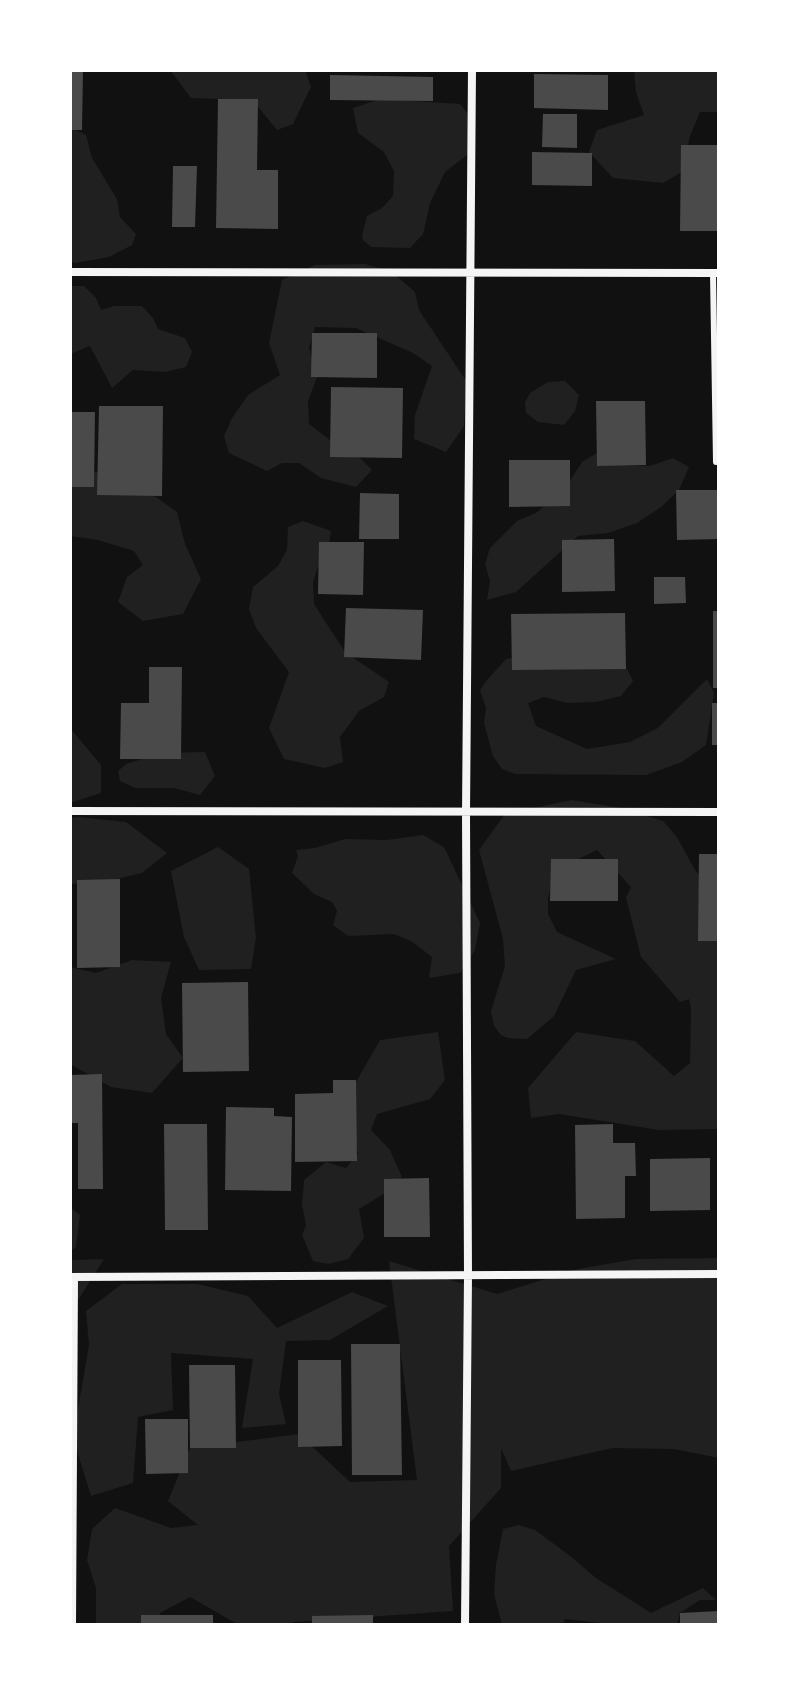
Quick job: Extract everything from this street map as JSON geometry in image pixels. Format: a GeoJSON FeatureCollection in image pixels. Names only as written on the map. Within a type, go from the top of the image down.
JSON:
{"type":"FeatureCollection","features":[{"type":"Feature","properties":{"kind":"street"},"geometry":{"type":"LineString","coordinates":[[465,1625],[468,1276],[466,812],[472,70]]}},
{"type":"Feature","properties":{"kind":"street"},"geometry":{"type":"LineString","coordinates":[[70,272],[716,273]]}},
{"type":"Feature","properties":{"kind":"street"},"geometry":{"type":"LineString","coordinates":[[70,811],[719,812]]}},
{"type":"Feature","properties":{"kind":"street"},"geometry":{"type":"LineString","coordinates":[[72,1625],[72,1277],[719,1274]]}},
{"type":"Feature","properties":{"kind":"lane"},"geometry":{"type":"LineString","coordinates":[[716,273],[716,462]]}},
{"type":"Feature","properties":{"kind":"shaded area"},"geometry":{"type":"Polygon","coordinates":[[[170,70],[305,70],[311,87],[293,124],[277,130],[248,100],[191,98],[170,70]]]}},
{"type":"Feature","properties":{"kind":"shaded area"},"geometry":{"type":"Polygon","coordinates":[[[634,70],[719,70],[719,112],[700,112],[690,136],[682,172],[663,183],[613,178],[589,152],[597,130],[644,115],[636,92],[634,70]]]}},
{"type":"Feature","properties":{"kind":"shaded area"},"geometry":{"type":"Polygon","coordinates":[[[380,99],[460,104],[474,121],[467,155],[445,172],[430,203],[423,234],[410,248],[371,247],[363,240],[367,216],[382,208],[393,196],[394,171],[384,152],[358,133],[353,108],[380,99]]]}},
{"type":"Feature","properties":{"kind":"shaded area"},"geometry":{"type":"Polygon","coordinates":[[[70,127],[86,135],[92,158],[117,199],[120,217],[136,234],[132,245],[109,257],[75,263],[70,262],[70,127]]]}},
{"type":"Feature","properties":{"kind":"shaded area"},"geometry":{"type":"Polygon","coordinates":[[[365,264],[392,272],[415,292],[419,310],[467,382],[464,426],[446,452],[414,439],[415,415],[432,366],[413,353],[356,328],[315,327],[309,348],[317,377],[308,401],[309,424],[330,440],[352,450],[372,470],[356,487],[321,478],[299,463],[282,463],[267,471],[229,453],[224,436],[232,418],[248,395],[280,375],[269,343],[282,280],[315,265],[365,264]]]}},
{"type":"Feature","properties":{"kind":"shaded area"},"geometry":{"type":"Polygon","coordinates":[[[70,286],[84,286],[96,298],[101,310],[114,306],[142,306],[158,329],[185,338],[192,352],[186,367],[165,372],[133,370],[112,388],[90,346],[70,354],[70,286]]]}},
{"type":"Feature","properties":{"kind":"shaded area"},"geometry":{"type":"Polygon","coordinates":[[[565,381],[579,395],[575,411],[564,425],[538,422],[526,413],[525,403],[530,393],[548,382],[565,381]]]}},
{"type":"Feature","properties":{"kind":"shaded area"},"geometry":{"type":"Polygon","coordinates":[[[597,453],[615,465],[650,466],[673,458],[689,467],[679,490],[637,523],[608,533],[578,536],[516,592],[487,600],[490,581],[485,564],[490,548],[517,521],[536,513],[564,490],[582,462],[597,453]]]}},
{"type":"Feature","properties":{"kind":"shaded area"},"geometry":{"type":"Polygon","coordinates":[[[70,469],[81,473],[112,471],[125,488],[156,497],[177,512],[185,544],[201,579],[183,614],[143,621],[118,602],[127,577],[143,565],[134,551],[98,540],[70,536],[70,469]]]}},
{"type":"Feature","properties":{"kind":"shaded area"},"geometry":{"type":"Polygon","coordinates":[[[303,521],[331,531],[328,552],[313,582],[314,604],[345,652],[389,682],[384,697],[359,711],[340,737],[343,762],[325,768],[284,759],[269,728],[289,672],[256,628],[249,609],[253,587],[278,566],[287,550],[288,527],[303,521]]]}},
{"type":"Feature","properties":{"kind":"shaded area"},"geometry":{"type":"Polygon","coordinates":[[[541,652],[624,663],[633,681],[621,696],[596,702],[567,703],[544,697],[528,703],[536,726],[587,749],[630,742],[658,728],[707,679],[714,693],[706,745],[682,762],[646,775],[515,774],[502,769],[493,756],[484,723],[486,708],[480,690],[506,659],[541,652]]]}},
{"type":"Feature","properties":{"kind":"shaded area"},"geometry":{"type":"Polygon","coordinates":[[[70,728],[101,765],[101,793],[70,803],[70,728]]]}},
{"type":"Feature","properties":{"kind":"shaded area"},"geometry":{"type":"Polygon","coordinates":[[[205,752],[215,776],[200,795],[174,788],[135,788],[120,781],[118,771],[126,764],[161,753],[205,752]]]}},
{"type":"Feature","properties":{"kind":"shaded area"},"geometry":{"type":"Polygon","coordinates":[[[572,800],[621,808],[663,821],[677,837],[695,870],[719,897],[719,1129],[659,1130],[559,1114],[531,1118],[528,1088],[576,1032],[635,1041],[674,1076],[690,1063],[689,999],[680,1002],[641,957],[626,898],[631,887],[597,850],[558,869],[548,897],[548,914],[557,932],[616,959],[576,970],[554,1016],[527,1039],[508,1038],[494,1026],[491,1011],[505,966],[503,939],[479,850],[505,814],[572,800]]]}},
{"type":"Feature","properties":{"kind":"shaded area"},"geometry":{"type":"Polygon","coordinates":[[[70,818],[126,822],[167,853],[142,873],[104,882],[70,884],[70,818]]]}},
{"type":"Feature","properties":{"kind":"shaded area"},"geometry":{"type":"Polygon","coordinates":[[[423,835],[444,847],[480,923],[475,950],[460,973],[429,978],[432,957],[411,941],[394,934],[348,936],[333,925],[337,911],[332,902],[314,894],[292,873],[298,856],[296,850],[345,839],[387,840],[423,835]]]}},
{"type":"Feature","properties":{"kind":"shaded area"},"geometry":{"type":"Polygon","coordinates":[[[218,847],[249,869],[256,938],[251,969],[199,970],[184,937],[171,871],[218,847]]]}},
{"type":"Feature","properties":{"kind":"shaded area"},"geometry":{"type":"Polygon","coordinates":[[[132,960],[171,962],[161,998],[166,1034],[183,1058],[152,1093],[111,1087],[70,1064],[70,967],[96,973],[132,960]]]}},
{"type":"Feature","properties":{"kind":"shaded area"},"geometry":{"type":"Polygon","coordinates":[[[438,1032],[445,1080],[430,1099],[377,1114],[371,1130],[390,1150],[402,1177],[392,1189],[359,1209],[364,1238],[348,1259],[328,1264],[313,1261],[302,1235],[306,1225],[302,1205],[304,1180],[326,1162],[346,1168],[358,1153],[351,1129],[356,1082],[380,1040],[438,1032]]]}},
{"type":"Feature","properties":{"kind":"shaded area"},"geometry":{"type":"Polygon","coordinates":[[[70,1207],[80,1215],[76,1247],[70,1251],[70,1207]]]}},
{"type":"Feature","properties":{"kind":"shaded area"},"geometry":{"type":"Polygon","coordinates":[[[719,1258],[719,1458],[674,1449],[612,1448],[511,1471],[501,1448],[501,1488],[449,1546],[453,1611],[294,1622],[289,1625],[239,1625],[190,1597],[160,1613],[162,1625],[96,1625],[96,1588],[87,1560],[92,1529],[115,1508],[171,1528],[198,1525],[168,1501],[190,1448],[299,1434],[350,1482],[417,1480],[389,1261],[497,1294],[578,1269],[636,1259],[719,1258]]]}},
{"type":"Feature","properties":{"kind":"shaded area"},"geometry":{"type":"Polygon","coordinates":[[[104,1259],[70,1313],[70,1260],[104,1259]]]}},
{"type":"Feature","properties":{"kind":"shaded area"},"geometry":{"type":"Polygon","coordinates":[[[122,1284],[197,1284],[248,1296],[277,1328],[352,1292],[388,1306],[330,1340],[286,1341],[279,1394],[286,1424],[242,1428],[253,1359],[171,1353],[173,1410],[138,1417],[133,1483],[91,1496],[73,1438],[89,1345],[86,1311],[122,1284]]]}},
{"type":"Feature","properties":{"kind":"shaded area"},"geometry":{"type":"Polygon","coordinates":[[[519,1525],[535,1530],[596,1578],[651,1613],[703,1588],[716,1600],[700,1600],[680,1613],[677,1625],[617,1625],[565,1619],[563,1625],[502,1625],[494,1594],[496,1565],[503,1529],[519,1525]]]}},
{"type":"Feature","properties":{"kind":"building"},"geometry":{"type":"Polygon","coordinates":[[[70,70],[83,70],[82,130],[70,130],[70,70]]]}},
{"type":"Feature","properties":{"kind":"building"},"geometry":{"type":"Polygon","coordinates":[[[534,74],[608,75],[608,110],[534,108],[534,74]]]}},
{"type":"Feature","properties":{"kind":"building"},"geometry":{"type":"Polygon","coordinates":[[[330,75],[433,77],[433,101],[330,100],[330,75]]]}},
{"type":"Feature","properties":{"kind":"building"},"geometry":{"type":"Polygon","coordinates":[[[218,99],[258,99],[257,170],[278,170],[278,229],[216,228],[218,99]]]}},
{"type":"Feature","properties":{"kind":"building"},"geometry":{"type":"Polygon","coordinates":[[[543,114],[577,114],[577,148],[542,147],[543,114]]]}},
{"type":"Feature","properties":{"kind":"building"},"geometry":{"type":"Polygon","coordinates":[[[681,145],[719,145],[719,231],[680,231],[681,145]]]}},
{"type":"Feature","properties":{"kind":"building"},"geometry":{"type":"Polygon","coordinates":[[[532,152],[592,153],[592,186],[532,185],[532,152]]]}},
{"type":"Feature","properties":{"kind":"building"},"geometry":{"type":"Polygon","coordinates":[[[173,166],[197,166],[195,227],[172,227],[173,166]]]}},
{"type":"Feature","properties":{"kind":"building"},"geometry":{"type":"Polygon","coordinates":[[[312,333],[377,333],[377,378],[311,377],[312,333]]]}},
{"type":"Feature","properties":{"kind":"building"},"geometry":{"type":"Polygon","coordinates":[[[331,387],[403,388],[402,458],[330,457],[331,387]]]}},
{"type":"Feature","properties":{"kind":"building"},"geometry":{"type":"Polygon","coordinates":[[[596,401],[645,401],[646,465],[597,466],[596,401]]]}},
{"type":"Feature","properties":{"kind":"building"},"geometry":{"type":"Polygon","coordinates":[[[99,406],[163,406],[162,496],[97,495],[99,406]]]}},
{"type":"Feature","properties":{"kind":"building"},"geometry":{"type":"Polygon","coordinates":[[[70,412],[95,412],[94,487],[70,487],[70,412]]]}},
{"type":"Feature","properties":{"kind":"building"},"geometry":{"type":"Polygon","coordinates":[[[509,460],[570,460],[570,506],[509,507],[509,460]]]}},
{"type":"Feature","properties":{"kind":"building"},"geometry":{"type":"Polygon","coordinates":[[[676,490],[719,490],[719,539],[677,540],[676,490]]]}},
{"type":"Feature","properties":{"kind":"building"},"geometry":{"type":"Polygon","coordinates":[[[360,493],[399,494],[399,539],[359,539],[360,493]]]}},
{"type":"Feature","properties":{"kind":"building"},"geometry":{"type":"Polygon","coordinates":[[[614,539],[615,591],[562,592],[562,540],[614,539]]]}},
{"type":"Feature","properties":{"kind":"building"},"geometry":{"type":"Polygon","coordinates":[[[319,542],[364,542],[363,595],[318,594],[319,542]]]}},
{"type":"Feature","properties":{"kind":"building"},"geometry":{"type":"Polygon","coordinates":[[[654,577],[685,577],[686,603],[654,604],[654,577]]]}},
{"type":"Feature","properties":{"kind":"building"},"geometry":{"type":"Polygon","coordinates":[[[346,608],[423,610],[421,660],[344,657],[346,608]]]}},
{"type":"Feature","properties":{"kind":"building"},"geometry":{"type":"Polygon","coordinates":[[[713,611],[719,611],[719,688],[713,688],[713,611]]]}},
{"type":"Feature","properties":{"kind":"building"},"geometry":{"type":"Polygon","coordinates":[[[625,613],[626,669],[512,670],[511,614],[625,613]]]}},
{"type":"Feature","properties":{"kind":"building"},"geometry":{"type":"Polygon","coordinates":[[[149,667],[182,667],[181,759],[120,759],[121,703],[149,703],[149,667]]]}},
{"type":"Feature","properties":{"kind":"building"},"geometry":{"type":"Polygon","coordinates":[[[712,703],[719,703],[719,745],[712,745],[712,703]]]}},
{"type":"Feature","properties":{"kind":"building"},"geometry":{"type":"Polygon","coordinates":[[[699,854],[719,854],[719,941],[698,941],[699,854]]]}},
{"type":"Feature","properties":{"kind":"building"},"geometry":{"type":"Polygon","coordinates":[[[551,859],[618,859],[618,901],[550,901],[551,859]]]}},
{"type":"Feature","properties":{"kind":"building"},"geometry":{"type":"Polygon","coordinates":[[[120,879],[120,967],[77,968],[77,880],[120,879]]]}},
{"type":"Feature","properties":{"kind":"building"},"geometry":{"type":"Polygon","coordinates":[[[248,982],[249,1071],[183,1072],[182,983],[248,982]]]}},
{"type":"Feature","properties":{"kind":"building"},"geometry":{"type":"Polygon","coordinates":[[[102,1074],[103,1189],[78,1189],[78,1123],[70,1123],[70,1075],[102,1074]]]}},
{"type":"Feature","properties":{"kind":"building"},"geometry":{"type":"Polygon","coordinates":[[[333,1080],[356,1080],[357,1161],[295,1162],[295,1094],[333,1093],[333,1080]]]}},
{"type":"Feature","properties":{"kind":"building"},"geometry":{"type":"Polygon","coordinates":[[[226,1107],[274,1108],[274,1116],[292,1117],[291,1191],[225,1190],[226,1107]]]}},
{"type":"Feature","properties":{"kind":"building"},"geometry":{"type":"Polygon","coordinates":[[[164,1124],[207,1124],[208,1230],[165,1230],[164,1124]]]}},
{"type":"Feature","properties":{"kind":"building"},"geometry":{"type":"Polygon","coordinates":[[[613,1124],[613,1143],[635,1143],[636,1176],[625,1176],[625,1218],[576,1219],[575,1125],[613,1124]]]}},
{"type":"Feature","properties":{"kind":"building"},"geometry":{"type":"Polygon","coordinates":[[[710,1158],[710,1210],[650,1211],[650,1159],[710,1158]]]}},
{"type":"Feature","properties":{"kind":"building"},"geometry":{"type":"Polygon","coordinates":[[[429,1178],[430,1237],[384,1237],[384,1179],[429,1178]]]}},
{"type":"Feature","properties":{"kind":"building"},"geometry":{"type":"Polygon","coordinates":[[[351,1344],[400,1344],[402,1475],[352,1475],[351,1344]]]}},
{"type":"Feature","properties":{"kind":"building"},"geometry":{"type":"Polygon","coordinates":[[[298,1360],[341,1360],[342,1446],[298,1447],[298,1360]]]}},
{"type":"Feature","properties":{"kind":"building"},"geometry":{"type":"Polygon","coordinates":[[[189,1365],[235,1365],[236,1448],[190,1448],[189,1365]]]}},
{"type":"Feature","properties":{"kind":"building"},"geometry":{"type":"Polygon","coordinates":[[[145,1419],[188,1419],[188,1473],[146,1474],[145,1419]]]}},
{"type":"Feature","properties":{"kind":"building"},"geometry":{"type":"Polygon","coordinates":[[[719,1611],[719,1625],[680,1625],[680,1613],[719,1611]]]}},
{"type":"Feature","properties":{"kind":"building"},"geometry":{"type":"Polygon","coordinates":[[[141,1615],[213,1615],[213,1625],[141,1625],[141,1615]]]}},
{"type":"Feature","properties":{"kind":"building"},"geometry":{"type":"Polygon","coordinates":[[[373,1615],[373,1625],[312,1625],[312,1616],[373,1615]]]}}]}
